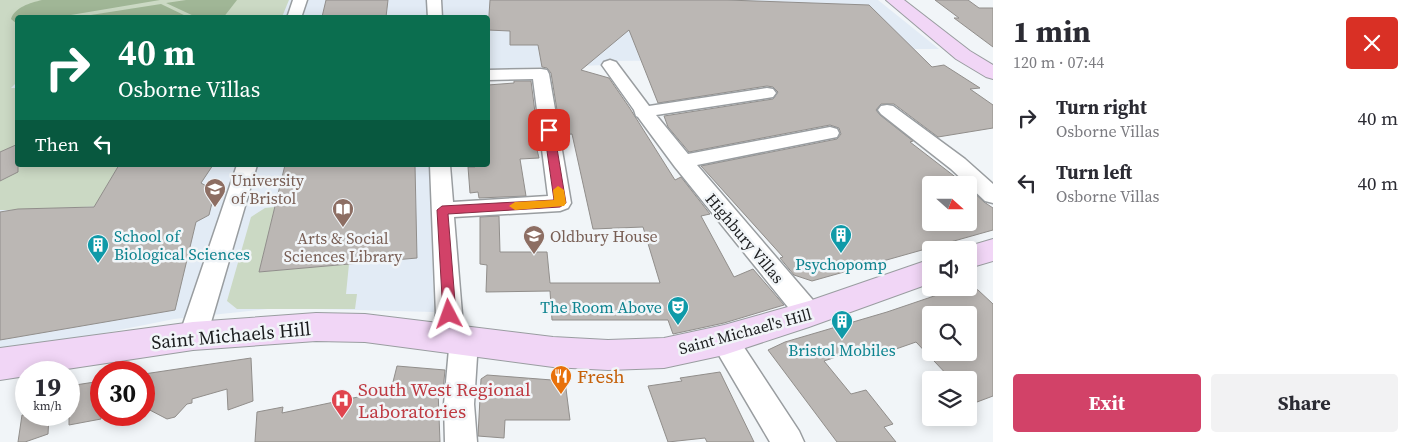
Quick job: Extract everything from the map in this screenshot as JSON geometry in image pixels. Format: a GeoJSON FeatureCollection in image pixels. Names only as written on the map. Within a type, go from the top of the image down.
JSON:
{"type":"FeatureCollection","features":[{"type":"Feature","properties":{"kind":"street"},"geometry":{"type":"LineString","coordinates":[[295,15],[300,0]]}},
{"type":"Feature","properties":{"kind":"street"},"geometry":{"type":"LineString","coordinates":[[434,0],[435,15]]}},
{"type":"Feature","properties":{"kind":"street"},"geometry":{"type":"LineString","coordinates":[[894,0],[963,55],[993,73]]}},
{"type":"Feature","properties":{"kind":"street","name":"Highbury Villas"},"geometry":{"type":"LineString","coordinates":[[610,65],[642,112],[809,314]]}},
{"type":"Feature","properties":{"kind":"street"},"geometry":{"type":"LineString","coordinates":[[442,210],[560,203],[541,74],[490,75]]}},
{"type":"Feature","properties":{"kind":"street"},"geometry":{"type":"LineString","coordinates":[[642,112],[767,93]]}},
{"type":"Feature","properties":{"kind":"street"},"geometry":{"type":"LineString","coordinates":[[887,110],[958,164],[993,196]]}},
{"type":"Feature","properties":{"kind":"street"},"geometry":{"type":"LineString","coordinates":[[682,162],[830,133]]}},
{"type":"Feature","properties":{"kind":"street"},"geometry":{"type":"LineString","coordinates":[[193,336],[246,167]]}},
{"type":"Feature","properties":{"kind":"street"},"geometry":{"type":"LineString","coordinates":[[440,167],[449,314],[455,340],[460,390],[459,430],[461,442]]}},
{"type":"Feature","properties":{"kind":"street"},"geometry":{"type":"LineString","coordinates":[[977,255],[993,250]]}},
{"type":"Feature","properties":{"kind":"street","name":"Saint Michael's Hill"},"geometry":{"type":"LineString","coordinates":[[455,340],[553,352],[608,355],[664,353],[724,340],[809,314],[922,274]]}},
{"type":"Feature","properties":{"kind":"street","name":"Saint Michaels Hill"},"geometry":{"type":"LineString","coordinates":[[0,364],[193,336],[316,327],[365,328],[455,340]]}},
{"type":"Feature","properties":{"kind":"street"},"geometry":{"type":"LineString","coordinates":[[724,340],[788,442]]}},
{"type":"Feature","properties":{"kind":"shaded area","name":"University of Bristol"},"geometry":{"type":"Polygon","coordinates":[[[0,0],[878,0],[939,49],[845,49],[721,60],[606,61],[607,65],[490,69],[490,15],[15,15],[15,167],[429,167],[434,312],[277,308],[174,319],[0,354],[0,0]]]}},
{"type":"Feature","properties":{"kind":"green space"},"geometry":{"type":"Polygon","coordinates":[[[0,0],[289,0],[283,15],[15,15],[15,84],[11,88],[15,88],[15,167],[118,167],[106,187],[106,206],[0,210],[0,0]]]}},
{"type":"Feature","properties":{"kind":"green space"},"geometry":{"type":"Polygon","coordinates":[[[42,0],[160,0],[71,15],[15,15],[15,22],[11,19],[16,11],[28,4],[42,0]]]}},
{"type":"Feature","properties":{"kind":"green space"},"geometry":{"type":"Polygon","coordinates":[[[186,0],[237,0],[225,15],[192,15],[166,3],[186,0]]]}},
{"type":"Feature","properties":{"kind":"green space"},"geometry":{"type":"Polygon","coordinates":[[[161,4],[184,15],[91,15],[161,4]]]}},
{"type":"Feature","properties":{"kind":"green space"},"geometry":{"type":"Polygon","coordinates":[[[275,207],[259,272],[349,264],[346,294],[357,294],[355,309],[237,309],[227,301],[251,217],[265,208],[275,207]]]}},
{"type":"Feature","properties":{"kind":"building"},"geometry":{"type":"Polygon","coordinates":[[[326,0],[388,0],[386,15],[322,15],[326,0]]]}},
{"type":"Feature","properties":{"kind":"building"},"geometry":{"type":"Polygon","coordinates":[[[490,0],[727,0],[869,5],[932,67],[944,65],[980,88],[970,89],[993,105],[993,128],[938,137],[894,104],[881,104],[876,110],[913,141],[910,142],[954,176],[922,176],[922,231],[978,231],[978,196],[993,208],[993,230],[954,241],[922,241],[922,250],[812,281],[794,275],[780,258],[783,257],[701,166],[837,139],[841,134],[839,128],[830,125],[689,152],[668,127],[664,116],[773,99],[778,92],[773,87],[767,86],[658,103],[629,30],[581,70],[609,78],[675,180],[681,177],[710,214],[701,216],[734,277],[753,269],[784,305],[724,323],[673,334],[668,320],[552,320],[550,291],[486,292],[487,265],[480,264],[480,217],[499,216],[500,252],[547,252],[550,283],[660,283],[643,227],[593,229],[572,134],[561,135],[551,73],[547,68],[542,67],[538,45],[510,45],[510,31],[490,30],[490,0]]]}},
{"type":"Feature","properties":{"kind":"building"},"geometry":{"type":"Polygon","coordinates":[[[935,0],[968,0],[979,8],[993,8],[993,47],[954,18],[959,18],[935,0]]]}},
{"type":"Feature","properties":{"kind":"building"},"geometry":{"type":"Polygon","coordinates":[[[514,81],[531,81],[538,136],[534,137],[539,158],[520,159],[526,196],[479,198],[478,192],[470,193],[468,167],[490,167],[490,85],[514,83],[514,81]]]}},
{"type":"Feature","properties":{"kind":"building"},"geometry":{"type":"Polygon","coordinates":[[[15,145],[15,167],[18,167],[18,172],[0,181],[0,152],[15,145]]]}},
{"type":"Feature","properties":{"kind":"building","name":"School of Biological Sciences"},"geometry":{"type":"Polygon","coordinates":[[[118,167],[212,167],[201,183],[215,191],[209,215],[196,222],[175,310],[0,340],[0,212],[18,209],[94,207],[118,167]]]}},
{"type":"Feature","properties":{"kind":"building","name":"Arts & Social Sciences Library"},"geometry":{"type":"Polygon","coordinates":[[[285,167],[415,167],[417,258],[259,272],[285,167]]]}},
{"type":"Feature","properties":{"kind":"building"},"geometry":{"type":"Polygon","coordinates":[[[978,290],[993,304],[993,396],[977,402],[977,371],[943,371],[934,361],[977,361],[977,306],[922,306],[922,348],[916,342],[873,357],[863,348],[824,361],[851,394],[866,390],[893,424],[884,427],[896,442],[837,442],[768,350],[785,342],[934,296],[977,296],[978,290]]]}},
{"type":"Feature","properties":{"kind":"building"},"geometry":{"type":"Polygon","coordinates":[[[251,358],[253,401],[228,410],[227,389],[192,399],[192,403],[187,404],[175,417],[167,419],[155,413],[155,372],[251,358]]]}},
{"type":"Feature","properties":{"kind":"building"},"geometry":{"type":"Polygon","coordinates":[[[397,366],[445,370],[443,391],[438,390],[440,442],[255,442],[257,412],[283,407],[282,413],[391,390],[397,366]]]}},
{"type":"Feature","properties":{"kind":"building"},"geometry":{"type":"Polygon","coordinates":[[[720,372],[754,442],[707,442],[705,438],[668,442],[648,386],[682,381],[680,378],[720,372]]]}},
{"type":"Feature","properties":{"kind":"building"},"geometry":{"type":"Polygon","coordinates":[[[487,375],[565,381],[570,420],[505,420],[504,438],[478,436],[481,379],[487,375]]]}},
{"type":"Feature","properties":{"kind":"building"},"geometry":{"type":"Polygon","coordinates":[[[90,383],[90,421],[80,423],[80,384],[90,383]]]}},
{"type":"Feature","properties":{"kind":"building"},"geometry":{"type":"Polygon","coordinates":[[[20,426],[48,426],[48,434],[25,442],[18,442],[20,426]]]}},
{"type":"Feature","properties":{"kind":"slow traffic"},"geometry":{"type":"LineString","coordinates":[[515,206],[560,203],[558,190]]}},
{"type":"Feature","properties":{"kind":"place","name":"University of Bristol"},"geometry":{"type":"Point","coordinates":[215,208]}},
{"type":"Feature","properties":{"kind":"place","name":"Arts & Social Sciences Library"},"geometry":{"type":"Point","coordinates":[343,228]}},
{"type":"Feature","properties":{"kind":"place","name":"Psychopomp"},"geometry":{"type":"Point","coordinates":[841,254]}},
{"type":"Feature","properties":{"kind":"place","name":"Oldbury House"},"geometry":{"type":"Point","coordinates":[534,255]}},
{"type":"Feature","properties":{"kind":"place","name":"School of Biological Sciences"},"geometry":{"type":"Point","coordinates":[98,264]}},
{"type":"Feature","properties":{"kind":"place","name":"The Room Above"},"geometry":{"type":"Point","coordinates":[678,326]}},
{"type":"Feature","properties":{"kind":"place","name":"Bristol Mobiles"},"geometry":{"type":"Point","coordinates":[842,340]}},
{"type":"Feature","properties":{"kind":"place","name":"Fresh"},"geometry":{"type":"Point","coordinates":[561,395]}},
{"type":"Feature","properties":{"kind":"place","name":"South West Regional Laboratories"},"geometry":{"type":"Point","coordinates":[342,419]}},
{"type":"Feature","properties":{"kind":"route"},"geometry":{"type":"LineString","coordinates":[[449,314],[442,210],[560,203],[549,130]]}}]}
